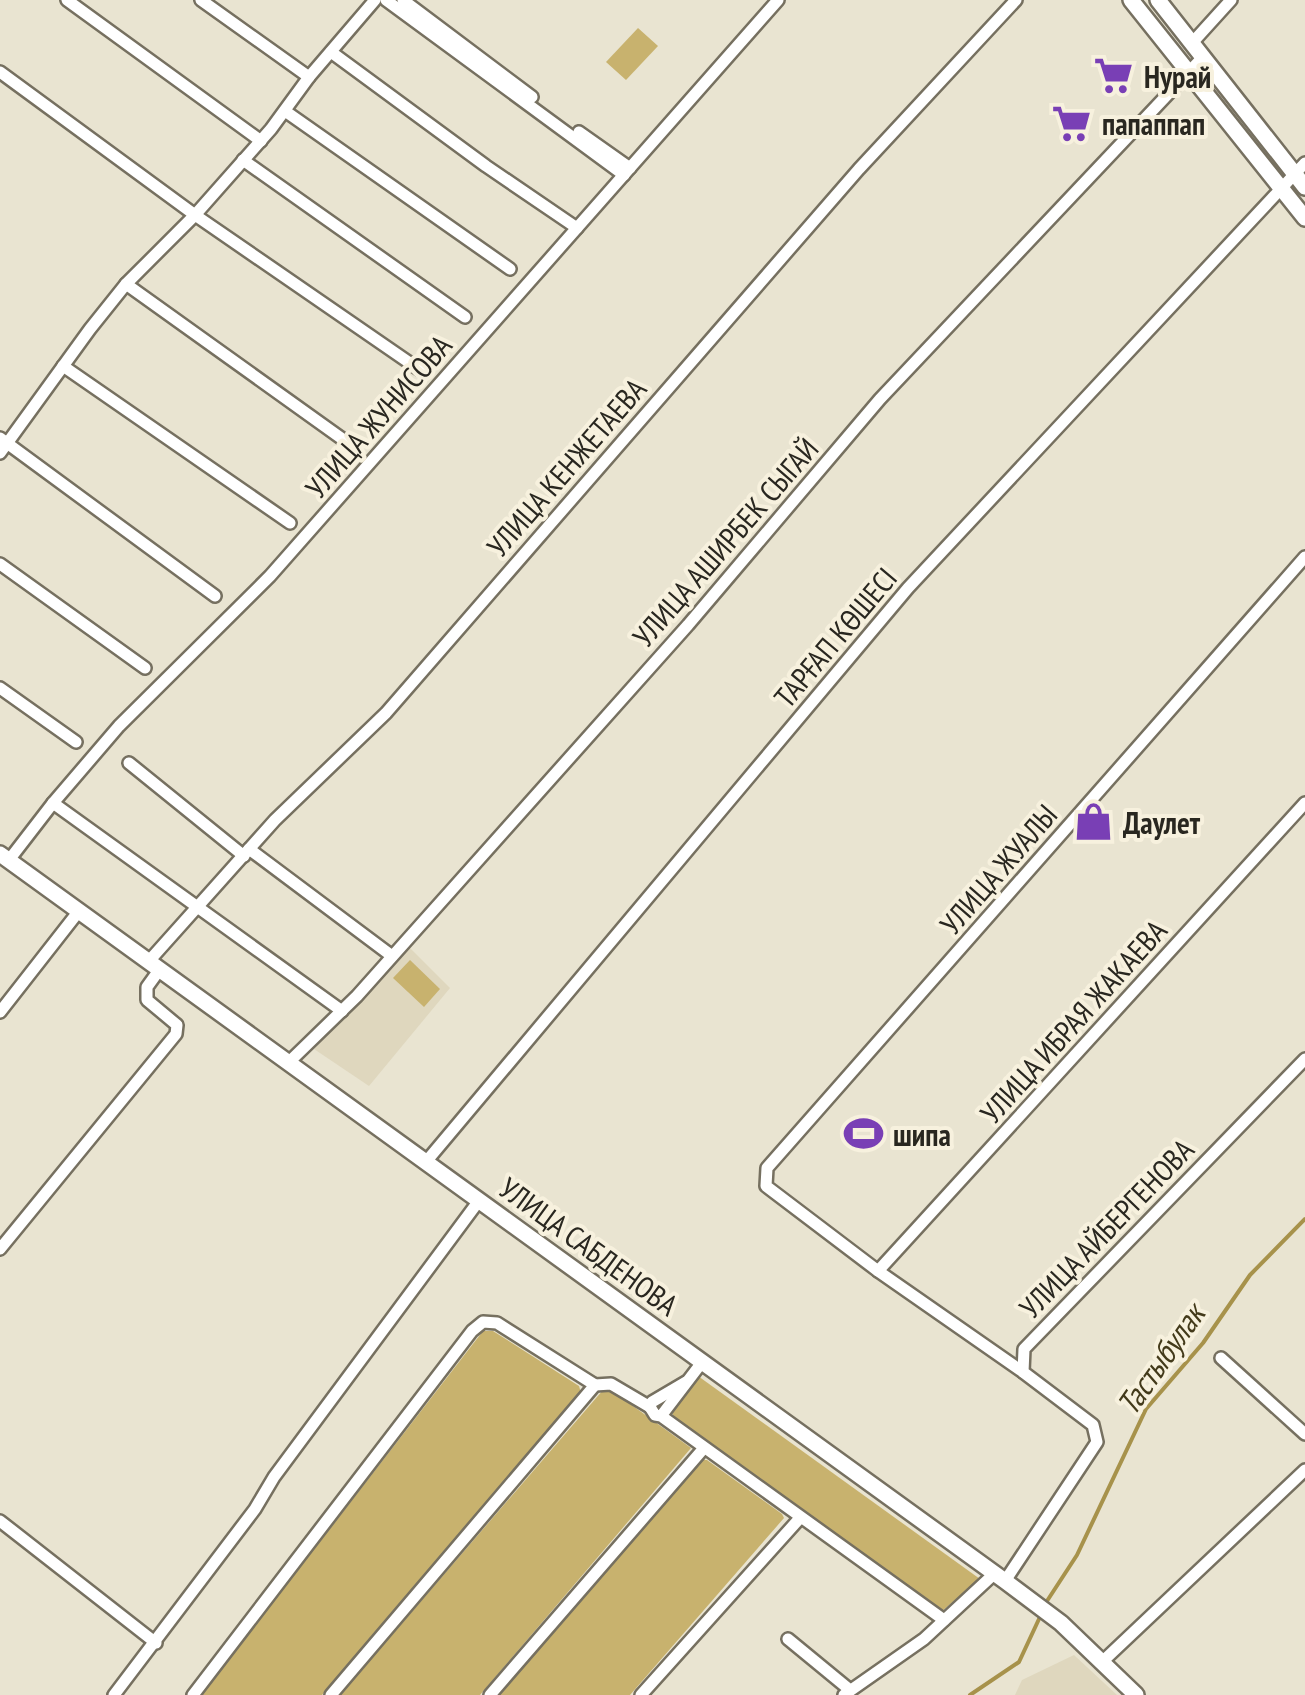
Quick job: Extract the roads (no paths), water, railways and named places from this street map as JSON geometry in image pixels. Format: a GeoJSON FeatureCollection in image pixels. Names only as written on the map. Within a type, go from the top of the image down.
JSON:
{"type":"FeatureCollection","features":[{"type":"Feature","properties":{"kind":"street"},"geometry":{"type":"LineString","coordinates":[[67,0],[261,141]]}},
{"type":"Feature","properties":{"kind":"street"},"geometry":{"type":"LineString","coordinates":[[200,0],[309,76]]}},
{"type":"Feature","properties":{"kind":"street"},"geometry":{"type":"LineString","coordinates":[[214,596],[2,445],[126,284],[196,215],[261,141],[309,76],[375,0]]}},
{"type":"Feature","properties":{"kind":"street"},"geometry":{"type":"LineString","coordinates":[[386,0],[627,172]]}},
{"type":"Feature","properties":{"kind":"street"},"geometry":{"type":"LineString","coordinates":[[404,0],[627,172]]}},
{"type":"Feature","properties":{"kind":"street","name":"УЛИЦА ЖУНИСОВА"},"geometry":{"type":"LineString","coordinates":[[5,857],[155,689],[282,563],[778,0]]}},
{"type":"Feature","properties":{"kind":"street","name":"УЛИЦА КЕНЖЕТАЕВА"},"geometry":{"type":"LineString","coordinates":[[154,965],[196,908],[386,713],[859,169],[1016,0]]}},
{"type":"Feature","properties":{"kind":"street"},"geometry":{"type":"LineString","coordinates":[[1131,0],[1305,218]]}},
{"type":"Feature","properties":{"kind":"street"},"geometry":{"type":"LineString","coordinates":[[1158,0],[1302,175]]}},
{"type":"Feature","properties":{"kind":"street"},"geometry":{"type":"LineString","coordinates":[[1192,43],[1231,0]]}},
{"type":"Feature","properties":{"kind":"street"},"geometry":{"type":"LineString","coordinates":[[332,52],[576,228]]}},
{"type":"Feature","properties":{"kind":"street","name":"УЛИЦА АШИРБЕК СЫГАЙ"},"geometry":{"type":"LineString","coordinates":[[288,1063],[392,956],[688,625],[880,399],[1204,57]]}},
{"type":"Feature","properties":{"kind":"street"},"geometry":{"type":"LineString","coordinates":[[0,72],[196,215],[420,370]]}},
{"type":"Feature","properties":{"kind":"street"},"geometry":{"type":"LineString","coordinates":[[285,111],[510,269]]}},
{"type":"Feature","properties":{"kind":"street"},"geometry":{"type":"LineString","coordinates":[[243,160],[465,317]]}},
{"type":"Feature","properties":{"kind":"street","name":"ТАРҒАП КӨШЕСІ"},"geometry":{"type":"LineString","coordinates":[[426,1163],[908,588],[1282,188],[1302,175]]}},
{"type":"Feature","properties":{"kind":"street"},"geometry":{"type":"LineString","coordinates":[[126,284],[355,448]]}},
{"type":"Feature","properties":{"kind":"street"},"geometry":{"type":"LineString","coordinates":[[63,366],[290,524]]}},
{"type":"Feature","properties":{"kind":"street","name":"УЛИЦА ЖУАЛЫ"},"geometry":{"type":"LineString","coordinates":[[878,1271],[766,1186],[768,1168],[1305,557]]}},
{"type":"Feature","properties":{"kind":"street"},"geometry":{"type":"LineString","coordinates":[[0,564],[144,668]]}},
{"type":"Feature","properties":{"kind":"street"},"geometry":{"type":"LineString","coordinates":[[0,688],[76,742]]}},
{"type":"Feature","properties":{"kind":"street"},"geometry":{"type":"LineString","coordinates":[[128,763],[392,956]]}},
{"type":"Feature","properties":{"kind":"street"},"geometry":{"type":"LineString","coordinates":[[53,802],[342,1010]]}},
{"type":"Feature","properties":{"kind":"street","name":"УЛИЦА ИБРАЯ ЖАКАЕВА"},"geometry":{"type":"LineString","coordinates":[[878,1271],[1305,804]]}},
{"type":"Feature","properties":{"kind":"street","name":"УЛИЦА САБДЕНОВА"},"geometry":{"type":"LineString","coordinates":[[5,857],[1060,1623],[1136,1695]]}},
{"type":"Feature","properties":{"kind":"street"},"geometry":{"type":"LineString","coordinates":[[0,1012],[79,911]]}},
{"type":"Feature","properties":{"kind":"street"},"geometry":{"type":"LineString","coordinates":[[0,1250],[176,1034],[177,1025],[147,1000],[154,965]]}},
{"type":"Feature","properties":{"kind":"street","name":"УЛИЦА АЙБЕРГЕНОВА"},"geometry":{"type":"LineString","coordinates":[[1023,1372],[1024,1349],[1032,1339],[1305,1059]]}},
{"type":"Feature","properties":{"kind":"street"},"geometry":{"type":"LineString","coordinates":[[114,1695],[478,1202]]}},
{"type":"Feature","properties":{"kind":"street"},"geometry":{"type":"LineString","coordinates":[[788,1639],[847,1693],[999,1578],[1097,1442],[1094,1425],[878,1271]]}},
{"type":"Feature","properties":{"kind":"street"},"geometry":{"type":"LineString","coordinates":[[193,1695],[472,1331],[483,1322],[497,1323],[595,1384],[611,1384],[650,1407],[655,1415],[944,1620]]}},
{"type":"Feature","properties":{"kind":"street"},"geometry":{"type":"LineString","coordinates":[[1221,1358],[1305,1434]]}},
{"type":"Feature","properties":{"kind":"street"},"geometry":{"type":"LineString","coordinates":[[661,1416],[702,1361]]}},
{"type":"Feature","properties":{"kind":"street"},"geometry":{"type":"LineString","coordinates":[[650,1407],[656,1398],[686,1382]]}},
{"type":"Feature","properties":{"kind":"street"},"geometry":{"type":"LineString","coordinates":[[331,1695],[595,1384]]}},
{"type":"Feature","properties":{"kind":"street"},"geometry":{"type":"LineString","coordinates":[[490,1695],[704,1448]]}},
{"type":"Feature","properties":{"kind":"street"},"geometry":{"type":"LineString","coordinates":[[1102,1662],[1305,1470]]}},
{"type":"Feature","properties":{"kind":"street"},"geometry":{"type":"LineString","coordinates":[[641,1695],[800,1518]]}},
{"type":"Feature","properties":{"kind":"street"},"geometry":{"type":"LineString","coordinates":[[0,1521],[156,1642]]}},
{"type":"Feature","properties":{"kind":"waterway","name":"Тастыбулак"},"geometry":{"type":"LineString","coordinates":[[1047,1601],[1077,1555],[1146,1409],[1203,1343],[1250,1275],[1305,1219]]}},
{"type":"Feature","properties":{"kind":"waterway","name":"Тастыбулак"},"geometry":{"type":"LineString","coordinates":[[970,1695],[1019,1662],[1039,1619]]}},
{"type":"Feature","properties":{"kind":"place","name":"Нурай"},"geometry":{"type":"Point","coordinates":[1114,76]}},
{"type":"Feature","properties":{"kind":"place","name":"папаппап"},"geometry":{"type":"Point","coordinates":[1072,123]}},
{"type":"Feature","properties":{"kind":"place","name":"Даулет"},"geometry":{"type":"Point","coordinates":[1093,822]}},
{"type":"Feature","properties":{"kind":"place","name":"шипа"},"geometry":{"type":"Point","coordinates":[863,1134]}}]}
